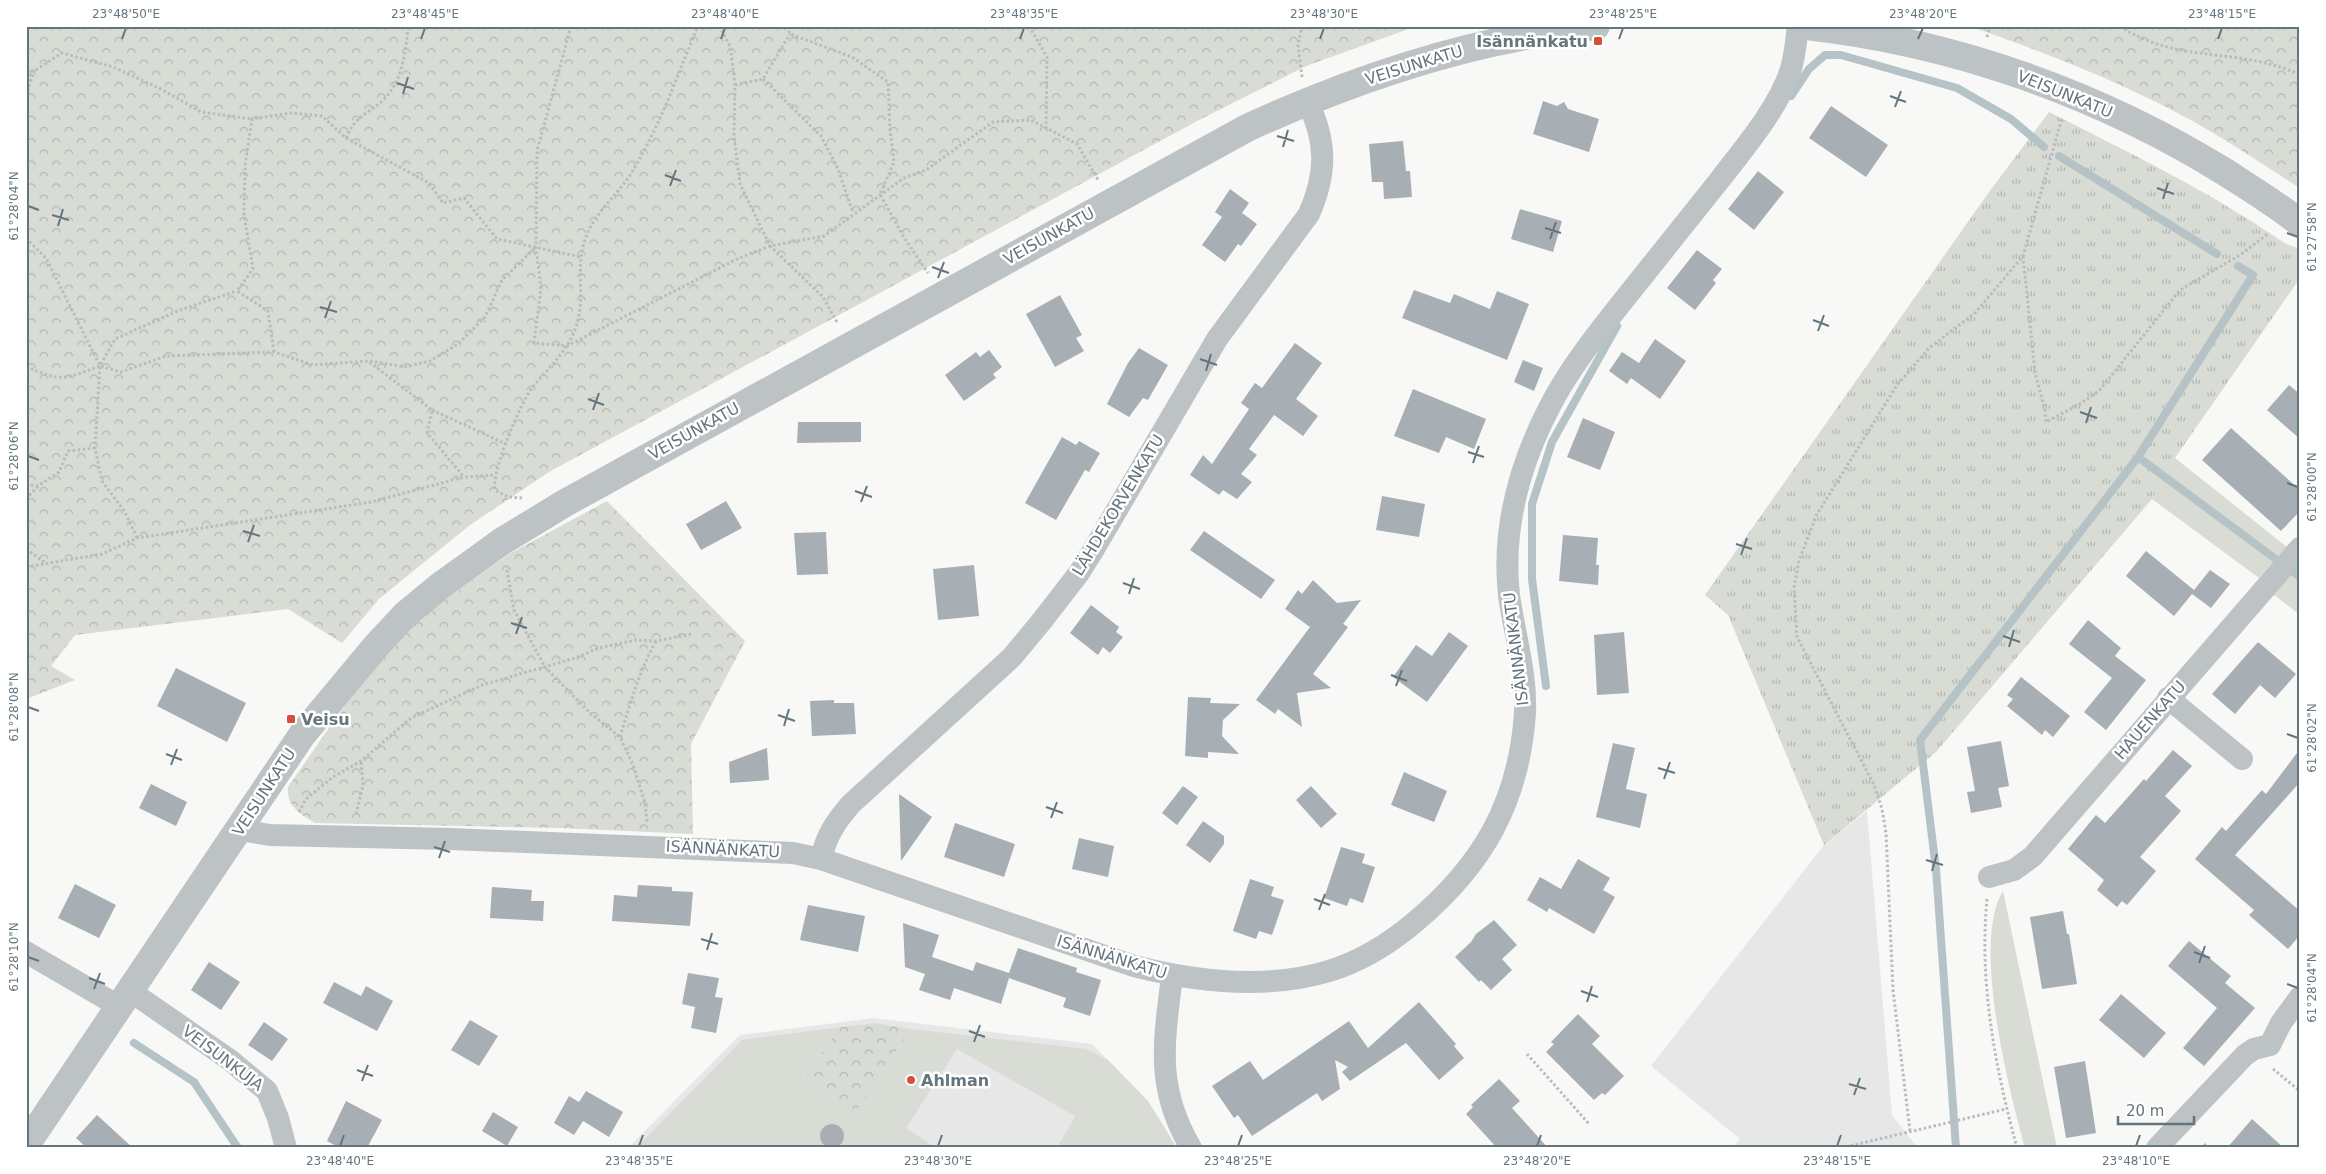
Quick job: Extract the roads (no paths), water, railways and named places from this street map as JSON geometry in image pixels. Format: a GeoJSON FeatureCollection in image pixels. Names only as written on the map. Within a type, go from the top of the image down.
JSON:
{"type":"FeatureCollection","features":[{"type":"Feature","properties":{"kind":"street","name":"VEISUNKATU"},"geometry":{"type":"LineString","coordinates":[[26,1146],[302,735],[377,645],[406,614],[440,586],[501,542],[565,503],[858,340],[1248,128],[1305,92],[1489,43],[1596,26]]}},
{"type":"Feature","properties":{"kind":"street","name":"ISÄNNÄNKATU"},"geometry":{"type":"LineString","coordinates":[[240,830],[270,835],[650,846],[793,853],[821,859],[1134,966],[1172,976],[1217,981],[1278,981],[1329,971],[1355,962],[1380,949],[1429,910],[1455,886],[1477,859],[1496,826],[1510,792],[1520,753],[1525,710],[1507,563],[1514,502],[1524,465],[1549,407],[1591,342],[1752,138],[1783,87],[1790,71],[1798,26]]}},
{"type":"Feature","properties":{"kind":"street","name":"VEISUNKATU"},"geometry":{"type":"LineString","coordinates":[[1806,26],[1884,38],[1979,61],[2068,94],[2118,115],[2189,150],[2296,220]]}},
{"type":"Feature","properties":{"kind":"street","name":"LÄHDEKORVENKATU"},"geometry":{"type":"LineString","coordinates":[[821,859],[824,842],[840,816],[1012,657],[1041,622],[1084,565],[1217,339],[1309,214],[1321,177],[1322,148],[1319,124],[1305,92]]}},
{"type":"Feature","properties":{"kind":"street","name":"HAUENKATU"},"geometry":{"type":"LineString","coordinates":[[1989,877],[2014,870],[2033,856],[2300,548]]}},
{"type":"Feature","properties":{"kind":"street"},"geometry":{"type":"LineString","coordinates":[[2168,698],[2242,759]]}},
{"type":"Feature","properties":{"kind":"street","name":"VEISUNKUJA"},"geometry":{"type":"LineString","coordinates":[[26,952],[125,999],[230,1060],[267,1091],[278,1118],[286,1148]]}},
{"type":"Feature","properties":{"kind":"street"},"geometry":{"type":"LineString","coordinates":[[1172,976],[1164,1062],[1166,1088],[1180,1129],[1191,1148]]}},
{"type":"Feature","properties":{"kind":"street"},"geometry":{"type":"LineString","coordinates":[[2157,1148],[2246,1054],[2254,1049],[2268,1054],[2281,1023],[2300,997]]}},
{"type":"Feature","properties":{"kind":"waterway"},"geometry":{"type":"LineString","coordinates":[[1791,96],[1809,69],[1825,55],[1841,55],[1957,88],[2011,119],[2044,147]]}},
{"type":"Feature","properties":{"kind":"waterway"},"geometry":{"type":"LineString","coordinates":[[2059,156],[2217,254]]}},
{"type":"Feature","properties":{"kind":"waterway"},"geometry":{"type":"LineString","coordinates":[[1956,1148],[1936,869],[1920,740],[2138,457],[2253,275],[2238,266]]}},
{"type":"Feature","properties":{"kind":"waterway"},"geometry":{"type":"LineString","coordinates":[[1546,686],[1532,579],[1532,504],[1552,442],[1617,326]]}},
{"type":"Feature","properties":{"kind":"waterway"},"geometry":{"type":"LineString","coordinates":[[2138,457],[2300,577]]}},
{"type":"Feature","properties":{"kind":"waterway"},"geometry":{"type":"LineString","coordinates":[[134,1043],[194,1082],[238,1148]]}},
{"type":"Feature","properties":{"kind":"place","name":"Isännänkatu"},"geometry":{"type":"Point","coordinates":[1598,41]}},
{"type":"Feature","properties":{"kind":"place","name":"Veisu"},"geometry":{"type":"Point","coordinates":[291,719]}},
{"type":"Feature","properties":{"kind":"place","name":"Ahlman"},"geometry":{"type":"Point","coordinates":[911,1080]}}]}
